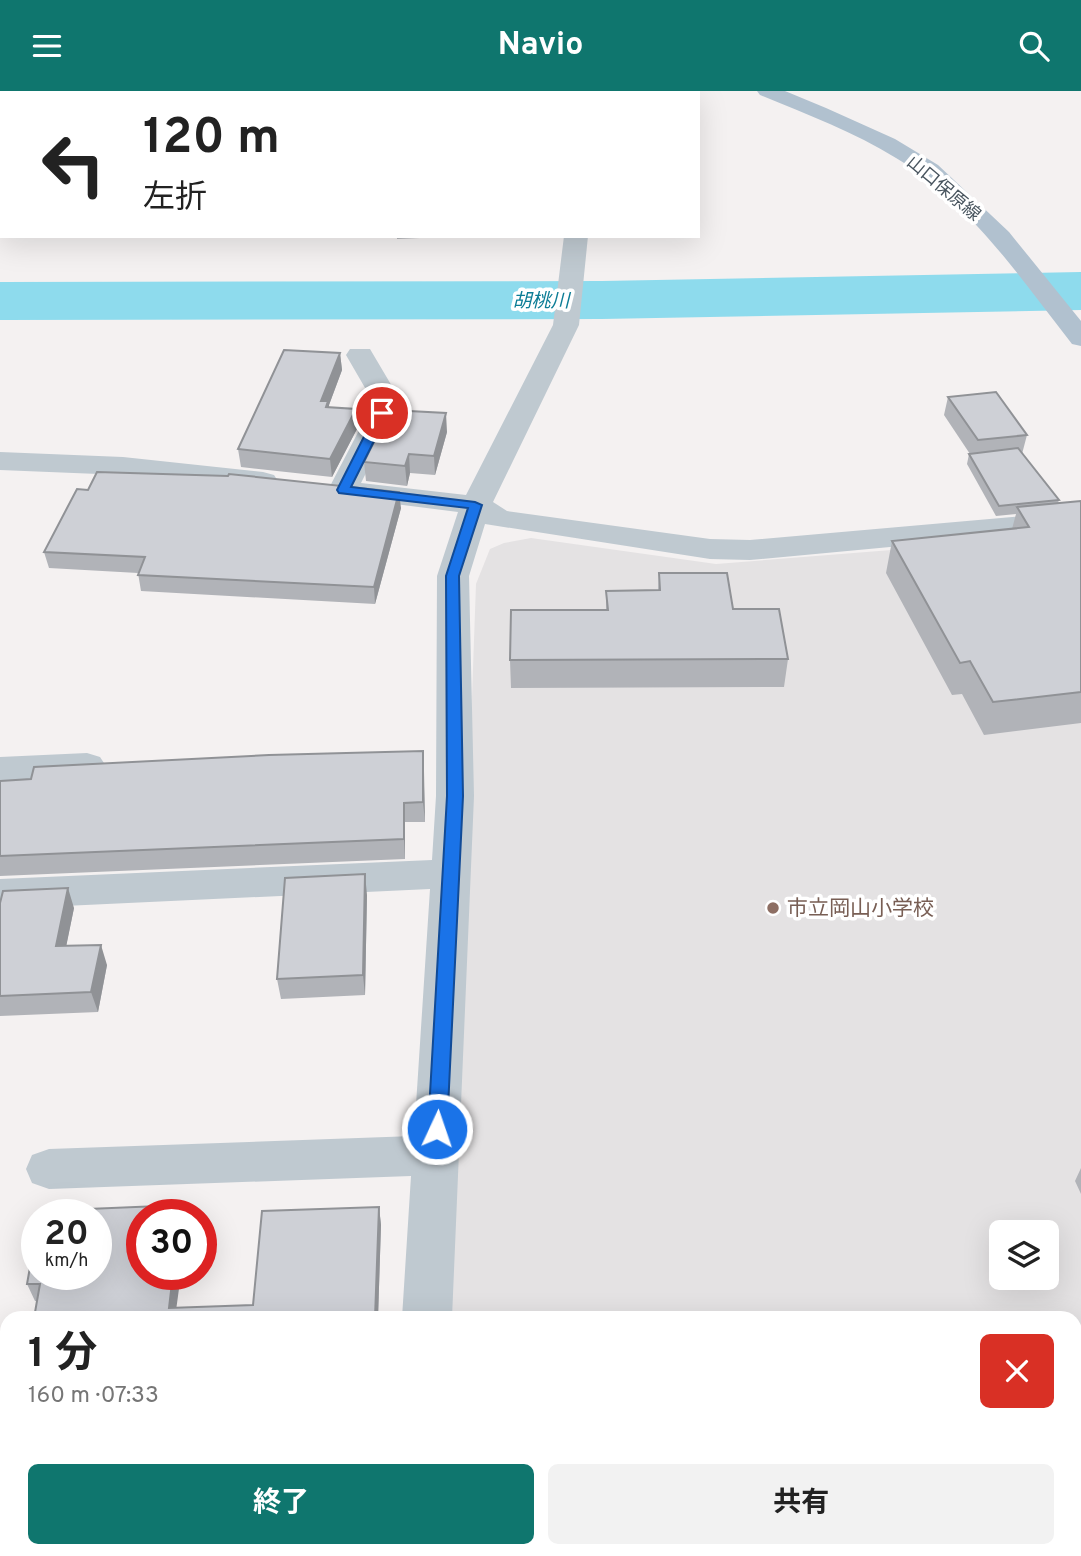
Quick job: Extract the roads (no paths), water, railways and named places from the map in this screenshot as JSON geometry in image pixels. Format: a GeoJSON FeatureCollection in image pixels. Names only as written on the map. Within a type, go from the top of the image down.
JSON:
{"type":"FeatureCollection","features":[{"type":"Feature","properties":{"kind":"main road","name":"山口保原線"},"geometry":{"type":"LineString","coordinates":[[767,91],[841,121],[906,154],[962,198],[1011,249],[1081,338]]}},
{"type":"Feature","properties":{"kind":"street"},"geometry":{"type":"LineString","coordinates":[[427,1311],[455,796],[439,753],[453,576],[475,505],[566,325],[572,293],[576,238]]}},
{"type":"Feature","properties":{"kind":"street"},"geometry":{"type":"LineString","coordinates":[[316,487],[382,413],[382,393],[360,355]]}},
{"type":"Feature","properties":{"kind":"street"},"geometry":{"type":"LineString","coordinates":[[0,461],[123,466],[475,505],[499,519],[710,549],[750,550],[1081,520]]}},
{"type":"Feature","properties":{"kind":"street"},"geometry":{"type":"LineString","coordinates":[[0,770],[124,765]]}},
{"type":"Feature","properties":{"kind":"street"},"geometry":{"type":"LineString","coordinates":[[0,894],[450,874]]}},
{"type":"Feature","properties":{"kind":"street"},"geometry":{"type":"LineString","coordinates":[[49,1169],[436,1154]]}},
{"type":"Feature","properties":{"kind":"waterway","name":"胡桃川"},"geometry":{"type":"LineString","coordinates":[[0,301],[602,300],[1081,291]]}},
{"type":"Feature","properties":{"kind":"place","name":"市立岡山小学校"},"geometry":{"type":"Point","coordinates":[773,908]}}]}
